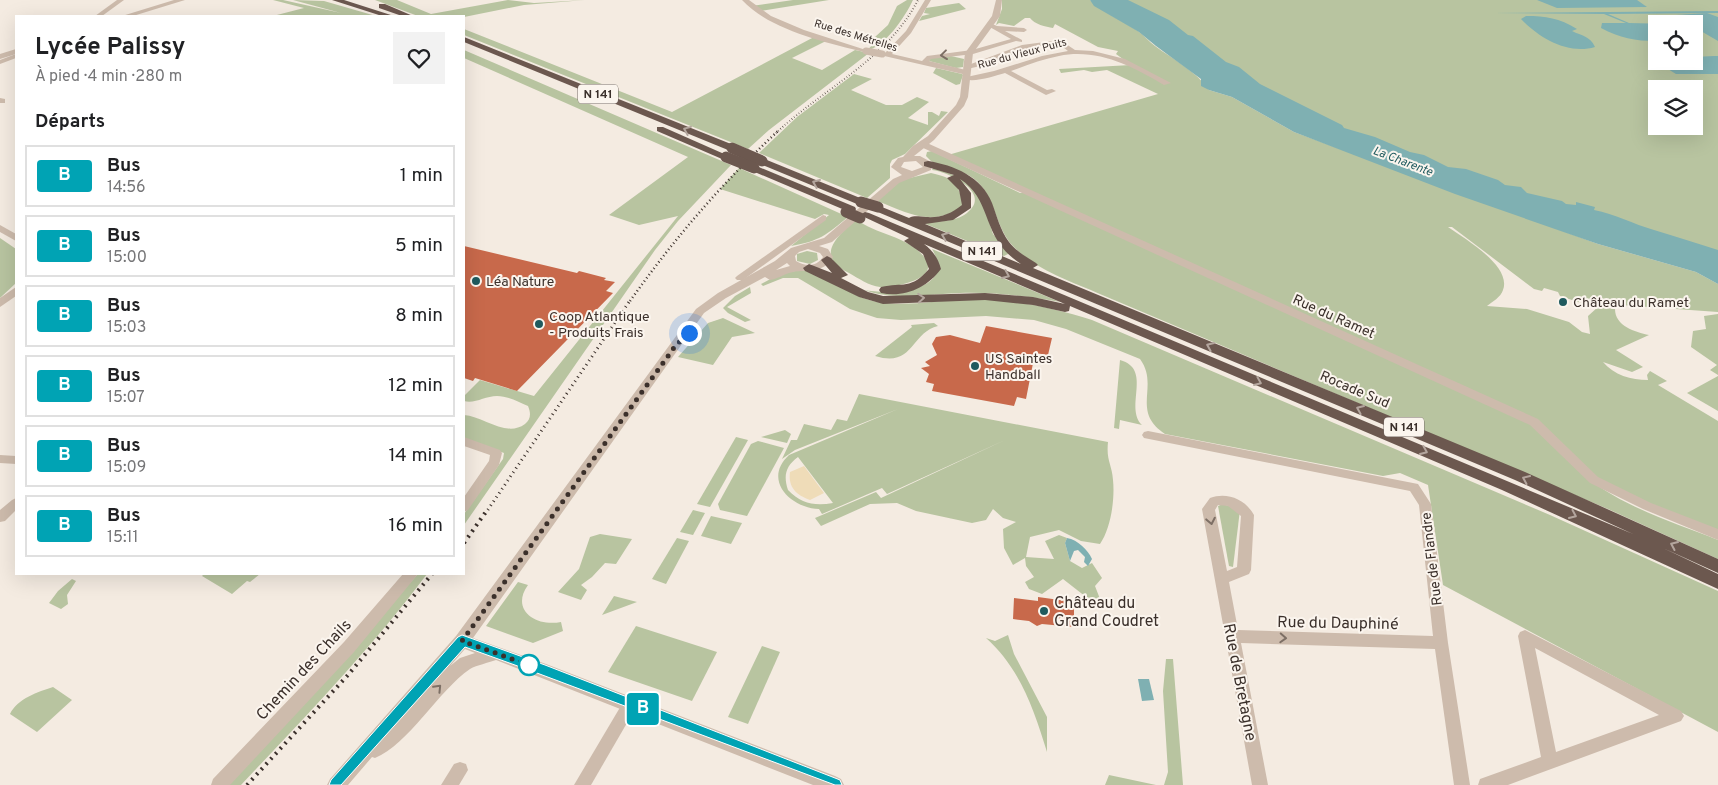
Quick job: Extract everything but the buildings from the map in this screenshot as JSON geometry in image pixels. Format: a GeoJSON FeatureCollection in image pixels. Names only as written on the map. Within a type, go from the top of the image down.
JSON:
{"type":"FeatureCollection","features":[{"type":"Feature","properties":{"kind":"highway"},"geometry":{"type":"LineString","coordinates":[[336,0],[387,15]]}},
{"type":"Feature","properties":{"kind":"highway"},"geometry":{"type":"LineString","coordinates":[[366,0],[406,15]]}},
{"type":"Feature","properties":{"kind":"highway","name":"N 141"},"geometry":{"type":"LineString","coordinates":[[465,39],[758,164],[877,207],[1088,295]]}},
{"type":"Feature","properties":{"kind":"highway","name":"N 141"},"geometry":{"type":"LineString","coordinates":[[465,46],[729,152]]}},
{"type":"Feature","properties":{"kind":"highway","name":"N 141"},"geometry":{"type":"LineString","coordinates":[[758,164],[856,213],[1507,486],[1639,544],[1718,582]]}},
{"type":"Feature","properties":{"kind":"highway"},"geometry":{"type":"LineString","coordinates":[[877,207],[906,217],[929,221],[950,218],[967,206],[966,191],[962,185],[925,165]]}},
{"type":"Feature","properties":{"kind":"highway"},"geometry":{"type":"LineString","coordinates":[[925,165],[966,177],[982,194],[1000,238],[1021,259],[1088,295]]}},
{"type":"Feature","properties":{"kind":"highway"},"geometry":{"type":"LineString","coordinates":[[827,257],[835,270],[851,280],[878,290],[903,290],[919,285],[935,269],[934,262],[920,246],[856,213]]}},
{"type":"Feature","properties":{"kind":"highway"},"geometry":{"type":"LineString","coordinates":[[805,268],[831,276],[866,296],[882,300],[979,296],[1008,297],[1046,302],[1083,313],[1213,363]]}},
{"type":"Feature","properties":{"kind":"highway","name":"Rocade Sud"},"geometry":{"type":"LineString","coordinates":[[1088,295],[1520,476],[1718,566]]}},
{"type":"Feature","properties":{"kind":"street"},"geometry":{"type":"LineString","coordinates":[[99,15],[121,0]]}},
{"type":"Feature","properties":{"kind":"street"},"geometry":{"type":"LineString","coordinates":[[130,15],[182,0]]}},
{"type":"Feature","properties":{"kind":"street","name":"Rue des Métrelles"},"geometry":{"type":"LineString","coordinates":[[745,0],[765,15],[817,37],[866,51],[967,73]]}},
{"type":"Feature","properties":{"kind":"street"},"geometry":{"type":"LineString","coordinates":[[884,55],[910,32],[928,0]]}},
{"type":"Feature","properties":{"kind":"street"},"geometry":{"type":"LineString","coordinates":[[925,165],[921,154],[924,145],[960,106],[964,97],[969,53],[994,27],[999,0]]}},
{"type":"Feature","properties":{"kind":"street"},"geometry":{"type":"LineString","coordinates":[[994,27],[1024,30]]}},
{"type":"Feature","properties":{"kind":"street"},"geometry":{"type":"LineString","coordinates":[[994,27],[1031,46]]}},
{"type":"Feature","properties":{"kind":"street"},"geometry":{"type":"LineString","coordinates":[[926,65],[925,61],[929,57],[969,53],[1018,39]]}},
{"type":"Feature","properties":{"kind":"street"},"geometry":{"type":"LineString","coordinates":[[967,73],[1031,46],[1060,42],[1072,50]]}},
{"type":"Feature","properties":{"kind":"street","name":"Rue du Vieux Puits"},"geometry":{"type":"LineString","coordinates":[[967,73],[1005,70],[1072,50],[1103,54],[1125,60],[1167,83]]}},
{"type":"Feature","properties":{"kind":"street"},"geometry":{"type":"LineString","coordinates":[[2,59],[15,52]]}},
{"type":"Feature","properties":{"kind":"street"},"geometry":{"type":"LineString","coordinates":[[2,59],[15,56]]}},
{"type":"Feature","properties":{"kind":"street"},"geometry":{"type":"LineString","coordinates":[[2,59],[15,61]]}},
{"type":"Feature","properties":{"kind":"street"},"geometry":{"type":"LineString","coordinates":[[1005,70],[1046,93],[1052,92]]}},
{"type":"Feature","properties":{"kind":"street"},"geometry":{"type":"LineString","coordinates":[[896,181],[898,170],[896,165],[898,162],[907,158],[916,148],[924,145]]}},
{"type":"Feature","properties":{"kind":"street","name":"Rue du Ramet"},"geometry":{"type":"LineString","coordinates":[[924,145],[1534,422],[1594,480],[1647,506],[1718,535]]}},
{"type":"Feature","properties":{"kind":"street"},"geometry":{"type":"LineString","coordinates":[[907,158],[925,165]]}},
{"type":"Feature","properties":{"kind":"street"},"geometry":{"type":"LineString","coordinates":[[740,278],[789,251],[828,240],[896,181],[925,165]]}},
{"type":"Feature","properties":{"kind":"street"},"geometry":{"type":"LineString","coordinates":[[898,170],[911,174]]}},
{"type":"Feature","properties":{"kind":"street"},"geometry":{"type":"LineString","coordinates":[[337,783],[462,641],[700,311],[789,251],[823,218]]}},
{"type":"Feature","properties":{"kind":"street"},"geometry":{"type":"LineString","coordinates":[[0,228],[15,237]]}},
{"type":"Feature","properties":{"kind":"street"},"geometry":{"type":"LineString","coordinates":[[676,345],[732,295],[783,270],[822,265],[827,257],[828,240]]}},
{"type":"Feature","properties":{"kind":"street"},"geometry":{"type":"LineString","coordinates":[[808,246],[821,249],[827,257]]}},
{"type":"Feature","properties":{"kind":"street"},"geometry":{"type":"LineString","coordinates":[[789,251],[791,262],[805,268]]}},
{"type":"Feature","properties":{"kind":"street"},"geometry":{"type":"LineString","coordinates":[[0,304],[15,291]]}},
{"type":"Feature","properties":{"kind":"street","name":"Rue de Flandre"},"geometry":{"type":"LineString","coordinates":[[1148,435],[1414,487],[1425,504],[1441,643],[1462,785]]}},
{"type":"Feature","properties":{"kind":"street"},"geometry":{"type":"LineString","coordinates":[[465,441],[496,453],[495,462],[465,505]]}},
{"type":"Feature","properties":{"kind":"street"},"geometry":{"type":"LineString","coordinates":[[0,459],[15,460]]}},
{"type":"Feature","properties":{"kind":"street","name":"Rue de Bretagne"},"geometry":{"type":"LineString","coordinates":[[1222,579],[1244,570],[1248,515],[1239,505],[1224,499],[1214,501],[1208,509],[1222,579],[1234,636],[1234,646],[1260,785]]}},
{"type":"Feature","properties":{"kind":"street"},"geometry":{"type":"LineString","coordinates":[[0,517],[15,504]]}},
{"type":"Feature","properties":{"kind":"street","name":"Chemin des Chails"},"geometry":{"type":"LineString","coordinates":[[219,785],[348,647],[409,575]]}},
{"type":"Feature","properties":{"kind":"street","name":"Rue du Dauphiné"},"geometry":{"type":"LineString","coordinates":[[1234,636],[1441,643]]}},
{"type":"Feature","properties":{"kind":"street"},"geometry":{"type":"LineString","coordinates":[[1486,785],[1550,762],[1658,722],[1676,716],[1525,636],[1550,762]]}},
{"type":"Feature","properties":{"kind":"street"},"geometry":{"type":"LineString","coordinates":[[462,641],[630,704],[835,785]]}},
{"type":"Feature","properties":{"kind":"street"},"geometry":{"type":"LineString","coordinates":[[337,783],[395,734],[446,679],[466,663],[496,653]]}},
{"type":"Feature","properties":{"kind":"street"},"geometry":{"type":"LineString","coordinates":[[582,785],[630,704]]}},
{"type":"Feature","properties":{"kind":"street"},"geometry":{"type":"LineString","coordinates":[[449,785],[460,770]]}},
{"type":"Feature","properties":{"kind":"green space"},"geometry":{"type":"Polygon","coordinates":[[[273,0],[283,0],[341,13],[293,0],[324,1],[373,15],[277,15],[304,8],[273,0]]]}},
{"type":"Feature","properties":{"kind":"green space"},"geometry":{"type":"Polygon","coordinates":[[[375,0],[397,0],[431,14],[508,0],[534,3],[585,0],[524,5],[465,17],[465,15],[415,15],[375,0]]]}},
{"type":"Feature","properties":{"kind":"green space"},"geometry":{"type":"Polygon","coordinates":[[[793,0],[829,0],[760,11],[751,6],[793,0]]]}},
{"type":"Feature","properties":{"kind":"green space"},"geometry":{"type":"Polygon","coordinates":[[[907,0],[913,0],[894,30],[880,44],[866,51],[879,39],[875,37],[888,25],[897,6],[907,0]]]}},
{"type":"Feature","properties":{"kind":"green space"},"geometry":{"type":"Polygon","coordinates":[[[1002,0],[1090,0],[1107,13],[1132,27],[1191,71],[1209,90],[1232,97],[1294,132],[1598,244],[1696,272],[1718,284],[1718,312],[1578,302],[1560,296],[1558,292],[1544,288],[1542,291],[1534,289],[1452,227],[1448,227],[1485,254],[1501,272],[1504,281],[1502,293],[1487,306],[1527,309],[1569,322],[1582,332],[1590,334],[1588,316],[1598,307],[1615,309],[1618,320],[1622,324],[1632,330],[1649,335],[1616,350],[1643,367],[1632,372],[1603,362],[1607,367],[1623,376],[1635,379],[1648,380],[1647,375],[1650,371],[1667,381],[1658,385],[1718,421],[1718,533],[1585,476],[1615,497],[1666,520],[1718,540],[1718,559],[1608,509],[1070,281],[1033,263],[1022,255],[1007,238],[981,185],[968,175],[931,161],[926,156],[927,152],[932,151],[1020,193],[1029,193],[948,155],[1158,94],[1107,70],[1061,73],[1059,69],[1131,65],[1116,54],[1118,51],[1098,47],[1055,24],[1053,28],[1050,28],[1037,24],[1030,18],[1025,18],[1014,26],[999,23],[996,25],[1002,9],[1002,0]]]}},
{"type":"Feature","properties":{"kind":"green space"},"geometry":{"type":"Polygon","coordinates":[[[1125,0],[1718,0],[1718,259],[1354,136],[1270,95],[1125,0]]]}},
{"type":"Feature","properties":{"kind":"green space"},"geometry":{"type":"Polygon","coordinates":[[[959,3],[966,9],[919,21],[922,16],[930,14],[924,13],[926,8],[959,3]]]}},
{"type":"Feature","properties":{"kind":"green space"},"geometry":{"type":"Polygon","coordinates":[[[465,29],[672,112],[814,37],[826,41],[792,58],[822,70],[855,50],[869,53],[769,130],[748,149],[465,35],[465,29]]]}},
{"type":"Feature","properties":{"kind":"green space"},"geometry":{"type":"Polygon","coordinates":[[[465,50],[731,165],[678,221],[655,250],[465,524],[465,513],[503,459],[504,453],[465,438],[465,415],[510,429],[518,428],[525,424],[530,413],[528,406],[505,397],[493,396],[468,402],[465,401],[465,395],[480,380],[534,396],[678,216],[639,225],[609,215],[688,157],[465,58],[465,50]]]}},
{"type":"Feature","properties":{"kind":"green space"},"geometry":{"type":"Polygon","coordinates":[[[951,56],[964,59],[963,67],[956,68],[929,61],[930,58],[951,56]]]}},
{"type":"Feature","properties":{"kind":"green space"},"geometry":{"type":"Polygon","coordinates":[[[936,68],[962,74],[960,84],[956,85],[933,73],[936,68]]]}},
{"type":"Feature","properties":{"kind":"green space"},"geometry":{"type":"Polygon","coordinates":[[[854,74],[872,79],[851,90],[886,105],[902,105],[917,97],[929,102],[908,118],[928,125],[928,112],[939,116],[941,111],[948,112],[905,154],[892,160],[890,164],[890,178],[867,198],[759,153],[797,117],[854,74]]]}},
{"type":"Feature","properties":{"kind":"green space"},"geometry":{"type":"Polygon","coordinates":[[[934,167],[965,180],[982,200],[993,234],[1010,253],[1004,256],[921,222],[945,221],[956,218],[967,213],[974,205],[975,198],[972,191],[966,185],[948,175],[932,170],[934,167]]]}},
{"type":"Feature","properties":{"kind":"green space"},"geometry":{"type":"Polygon","coordinates":[[[739,168],[848,217],[822,236],[809,242],[791,246],[829,215],[824,214],[815,219],[720,189],[739,168]]]}},
{"type":"Feature","properties":{"kind":"green space"},"geometry":{"type":"Polygon","coordinates":[[[931,173],[945,177],[954,183],[960,192],[963,206],[951,213],[930,217],[910,214],[877,201],[901,180],[931,173]]]}},
{"type":"Feature","properties":{"kind":"green space"},"geometry":{"type":"Polygon","coordinates":[[[856,219],[873,229],[910,245],[925,258],[928,265],[927,272],[921,277],[904,284],[880,287],[864,282],[838,267],[831,253],[832,246],[856,219]]]}},
{"type":"Feature","properties":{"kind":"green space"},"geometry":{"type":"Polygon","coordinates":[[[0,238],[15,248],[15,284],[0,298],[0,238]]]}},
{"type":"Feature","properties":{"kind":"green space"},"geometry":{"type":"Polygon","coordinates":[[[932,249],[1060,302],[998,294],[960,293],[900,296],[864,290],[904,291],[918,288],[929,282],[936,274],[937,263],[932,249]]]}},
{"type":"Feature","properties":{"kind":"green space"},"geometry":{"type":"Polygon","coordinates":[[[807,251],[817,253],[818,260],[810,264],[797,261],[797,254],[807,251]]]}},
{"type":"Feature","properties":{"kind":"green space"},"geometry":{"type":"Polygon","coordinates":[[[800,270],[820,276],[857,295],[877,302],[900,304],[969,299],[1001,300],[1062,311],[1092,320],[1550,515],[1718,591],[1718,732],[1443,585],[1428,485],[1400,473],[1383,476],[1165,434],[1149,416],[1147,407],[1147,379],[1140,359],[1066,329],[1034,320],[986,316],[901,320],[877,318],[850,309],[798,278],[783,278],[763,286],[761,284],[780,274],[800,270]]]}},
{"type":"Feature","properties":{"kind":"green space"},"geometry":{"type":"Polygon","coordinates":[[[750,287],[751,293],[727,307],[751,320],[745,322],[728,313],[723,308],[735,296],[750,287]]]}},
{"type":"Feature","properties":{"kind":"green space"},"geometry":{"type":"Polygon","coordinates":[[[1718,314],[1718,375],[1710,370],[1717,365],[1691,347],[1693,331],[1706,329],[1704,316],[1718,314]]]}},
{"type":"Feature","properties":{"kind":"green space"},"geometry":{"type":"Polygon","coordinates":[[[723,318],[755,333],[732,337],[713,365],[678,357],[708,323],[723,318]]]}},
{"type":"Feature","properties":{"kind":"green space"},"geometry":{"type":"Polygon","coordinates":[[[934,323],[938,326],[922,335],[905,354],[888,358],[875,356],[912,327],[911,325],[934,323]]]}},
{"type":"Feature","properties":{"kind":"green space"},"geometry":{"type":"Polygon","coordinates":[[[1120,360],[1130,365],[1135,371],[1137,380],[1137,417],[1142,425],[1120,420],[1119,429],[1114,428],[1120,360]]]}},
{"type":"Feature","properties":{"kind":"green space"},"geometry":{"type":"Polygon","coordinates":[[[1718,376],[1718,411],[1687,393],[1718,376]]]}},
{"type":"Feature","properties":{"kind":"green space"},"geometry":{"type":"Polygon","coordinates":[[[859,394],[1108,442],[1113,496],[1107,530],[1100,544],[1081,541],[1059,530],[1030,537],[1026,557],[1054,559],[1045,541],[1059,535],[1067,538],[1065,543],[1070,561],[1082,568],[1092,563],[1102,578],[1095,586],[1100,599],[1095,604],[1063,579],[1042,594],[1029,589],[1025,582],[1034,577],[1026,566],[1025,558],[1013,565],[1004,548],[1003,529],[1016,522],[1003,518],[993,509],[986,520],[972,523],[916,511],[897,503],[870,504],[821,526],[815,518],[876,492],[881,498],[1005,440],[887,494],[882,488],[822,514],[819,509],[799,504],[783,491],[779,483],[778,474],[781,464],[789,455],[898,409],[795,450],[782,459],[791,440],[797,440],[804,424],[831,430],[837,419],[847,421],[859,394]],[[798,457],[794,460],[788,467],[786,475],[788,490],[793,495],[809,503],[833,503],[798,457]]]}},
{"type":"Feature","properties":{"kind":"green space"},"geometry":{"type":"Polygon","coordinates":[[[785,430],[791,434],[787,443],[761,437],[785,430]]]}},
{"type":"Feature","properties":{"kind":"green space"},"geometry":{"type":"Polygon","coordinates":[[[736,437],[748,440],[710,507],[697,504],[736,437]]]}},
{"type":"Feature","properties":{"kind":"green space"},"geometry":{"type":"Polygon","coordinates":[[[758,441],[784,448],[747,516],[720,510],[718,504],[751,444],[758,441]]]}},
{"type":"Feature","properties":{"kind":"green space"},"geometry":{"type":"Polygon","coordinates":[[[1223,504],[1240,510],[1233,567],[1229,566],[1218,506],[1223,504]]]}},
{"type":"Feature","properties":{"kind":"green space"},"geometry":{"type":"Polygon","coordinates":[[[693,510],[705,513],[693,535],[680,532],[693,510]]]}},
{"type":"Feature","properties":{"kind":"green space"},"geometry":{"type":"Polygon","coordinates":[[[711,516],[742,523],[731,544],[701,536],[711,516]]]}},
{"type":"Feature","properties":{"kind":"green space"},"geometry":{"type":"Polygon","coordinates":[[[600,534],[632,539],[616,564],[605,563],[592,577],[581,585],[587,590],[581,600],[558,592],[579,569],[590,537],[600,534]]]}},
{"type":"Feature","properties":{"kind":"green space"},"geometry":{"type":"Polygon","coordinates":[[[677,538],[689,541],[666,584],[652,579],[677,538]]]}},
{"type":"Feature","properties":{"kind":"green space"},"geometry":{"type":"Polygon","coordinates":[[[259,575],[250,582],[247,581],[232,594],[202,576],[259,575]]]}},
{"type":"Feature","properties":{"kind":"green space"},"geometry":{"type":"Polygon","coordinates":[[[417,575],[426,575],[406,602],[337,682],[241,785],[225,785],[417,575]]]}},
{"type":"Feature","properties":{"kind":"green space"},"geometry":{"type":"Polygon","coordinates":[[[72,579],[76,581],[67,595],[68,604],[61,609],[49,603],[58,591],[72,579]]]}},
{"type":"Feature","properties":{"kind":"green space"},"geometry":{"type":"Polygon","coordinates":[[[518,582],[528,585],[523,594],[522,602],[528,615],[543,622],[561,622],[563,631],[533,643],[486,626],[518,582]]]}},
{"type":"Feature","properties":{"kind":"green space"},"geometry":{"type":"Polygon","coordinates":[[[614,596],[637,602],[602,615],[614,596]]]}},
{"type":"Feature","properties":{"kind":"green space"},"geometry":{"type":"Polygon","coordinates":[[[636,626],[717,652],[692,701],[608,672],[636,626]]]}},
{"type":"Feature","properties":{"kind":"green space"},"geometry":{"type":"Polygon","coordinates":[[[1008,635],[1014,654],[1047,717],[1047,752],[1031,705],[1017,676],[998,650],[986,638],[995,641],[1008,635]]]}},
{"type":"Feature","properties":{"kind":"green space"},"geometry":{"type":"Polygon","coordinates":[[[762,646],[780,652],[748,724],[728,717],[762,646]]]}},
{"type":"Feature","properties":{"kind":"green space"},"geometry":{"type":"Polygon","coordinates":[[[1166,659],[1173,659],[1183,785],[1164,785],[1168,772],[1163,691],[1166,659]]]}},
{"type":"Feature","properties":{"kind":"green space"},"geometry":{"type":"Polygon","coordinates":[[[53,687],[72,700],[37,732],[10,714],[23,700],[53,687]]]}},
{"type":"Feature","properties":{"kind":"green space"},"geometry":{"type":"Polygon","coordinates":[[[1109,775],[1156,785],[1105,785],[1109,775]]]}},
{"type":"Feature","properties":{"kind":"sand"},"geometry":{"type":"Polygon","coordinates":[[[804,466],[824,493],[810,500],[797,493],[790,482],[790,472],[804,466]]]}},
{"type":"Feature","properties":{"kind":"water","name":"La Charente"},"geometry":{"type":"Polygon","coordinates":[[[1090,0],[1128,0],[1169,20],[1226,62],[1239,67],[1260,84],[1342,125],[1344,128],[1375,137],[1410,152],[1424,155],[1448,167],[1466,169],[1498,180],[1505,185],[1521,187],[1527,193],[1562,201],[1566,204],[1576,205],[1576,202],[1595,207],[1594,210],[1718,250],[1718,284],[1696,272],[1598,244],[1455,194],[1294,132],[1232,97],[1201,86],[1201,79],[1139,32],[1094,6],[1090,0]]]}},
{"type":"Feature","properties":{"kind":"water"},"geometry":{"type":"Polygon","coordinates":[[[1537,0],[1637,0],[1647,7],[1557,8],[1537,0]]]}},
{"type":"Feature","properties":{"kind":"water"},"geometry":{"type":"Polygon","coordinates":[[[1718,11],[1718,13],[1608,14],[1629,23],[1648,23],[1648,40],[1628,38],[1601,28],[1602,23],[1626,23],[1604,14],[1494,13],[1718,11]]]}},
{"type":"Feature","properties":{"kind":"water"},"geometry":{"type":"Polygon","coordinates":[[[1707,13],[1718,17],[1718,41],[1703,32],[1703,15],[1676,15],[1707,13]]]}},
{"type":"Feature","properties":{"kind":"water"},"geometry":{"type":"Polygon","coordinates":[[[1526,16],[1546,17],[1564,22],[1577,29],[1572,31],[1588,38],[1595,47],[1575,49],[1555,43],[1536,33],[1528,26],[1521,19],[1526,16]]]}},
{"type":"Feature","properties":{"kind":"water"},"geometry":{"type":"Polygon","coordinates":[[[1718,56],[1718,74],[1676,74],[1670,70],[1703,70],[1703,57],[1718,56]]]}},
{"type":"Feature","properties":{"kind":"water"},"geometry":{"type":"Polygon","coordinates":[[[1067,538],[1079,543],[1088,552],[1092,559],[1088,566],[1084,562],[1085,557],[1078,550],[1074,551],[1070,561],[1065,543],[1067,538]]]}},
{"type":"Feature","properties":{"kind":"water"},"geometry":{"type":"Polygon","coordinates":[[[1138,679],[1149,679],[1154,700],[1142,701],[1138,679]]]}},
{"type":"Feature","properties":{"kind":"railway"},"geometry":{"type":"LineString","coordinates":[[776,133],[872,57],[905,21],[918,0]]}},
{"type":"Feature","properties":{"kind":"railway"},"geometry":{"type":"LineString","coordinates":[[630,301],[664,256],[718,191],[778,131]]}},
{"type":"Feature","properties":{"kind":"railway"},"geometry":{"type":"LineString","coordinates":[[485,514],[631,299]]}},
{"type":"Feature","properties":{"kind":"railway"},"geometry":{"type":"LineString","coordinates":[[465,542],[485,513]]}},
{"type":"Feature","properties":{"kind":"railway"},"geometry":{"type":"LineString","coordinates":[[247,785],[348,675],[431,575]]}},
{"type":"Feature","properties":{"kind":"bus line","name":"B"},"geometry":{"type":"LineString","coordinates":[[336,785],[462,641],[540,669],[835,785]]}},
{"type":"Feature","properties":{"kind":"place","name":"Léa Nature"},"geometry":{"type":"Point","coordinates":[476,281]}},
{"type":"Feature","properties":{"kind":"place","name":"Château du Ramet"},"geometry":{"type":"Point","coordinates":[1563,302]}},
{"type":"Feature","properties":{"kind":"place","name":"Coop Atlantique - Produits Frais"},"geometry":{"type":"Point","coordinates":[539,324]}},
{"type":"Feature","properties":{"kind":"place","name":"US Saintes Handball"},"geometry":{"type":"Point","coordinates":[975,366]}},
{"type":"Feature","properties":{"kind":"place","name":"Château du Grand Coudret"},"geometry":{"type":"Point","coordinates":[1044,611]}},
{"type":"Feature","properties":{"kind":"route"},"geometry":{"type":"LineString","coordinates":[[529,665],[462,641],[676,345],[689,333]]}}]}
